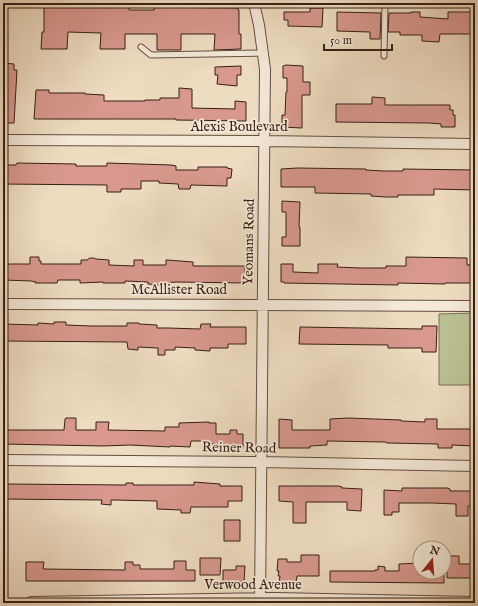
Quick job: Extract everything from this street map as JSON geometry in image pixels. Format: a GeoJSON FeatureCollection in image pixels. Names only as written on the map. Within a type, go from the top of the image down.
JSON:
{"type":"FeatureCollection","features":[{"type":"Feature","properties":{"kind":"street","name":"Yeomans Road"},"geometry":{"type":"LineString","coordinates":[[254,3],[259,25],[265,69],[260,601]]}},
{"type":"Feature","properties":{"kind":"street","name":"Alexis Boulevard"},"geometry":{"type":"LineString","coordinates":[[3,140],[264,141],[475,144]]}},
{"type":"Feature","properties":{"kind":"street","name":"McAllister Road"},"geometry":{"type":"LineString","coordinates":[[3,304],[475,306]]}},
{"type":"Feature","properties":{"kind":"street","name":"Reiner Road"},"geometry":{"type":"LineString","coordinates":[[3,460],[261,462],[475,466]]}},
{"type":"Feature","properties":{"kind":"street","name":"Verwood Avenue"},"geometry":{"type":"LineString","coordinates":[[31,602],[475,602]]}},
{"type":"Feature","properties":{"kind":"lane"},"geometry":{"type":"LineString","coordinates":[[384,56],[385,3]]}},
{"type":"Feature","properties":{"kind":"lane"},"geometry":{"type":"LineString","coordinates":[[141,47],[151,55],[263,53]]}},
{"type":"Feature","properties":{"kind":"green space"},"geometry":{"type":"Polygon","coordinates":[[[475,313],[475,385],[439,385],[439,314],[475,313]]]}},
{"type":"Feature","properties":{"kind":"building"},"geometry":{"type":"Polygon","coordinates":[[[45,6],[129,7],[129,10],[154,10],[154,7],[238,8],[241,49],[214,50],[215,34],[181,34],[181,50],[157,50],[157,34],[125,34],[125,49],[100,49],[101,33],[68,32],[67,49],[41,49],[42,32],[44,32],[45,6]]]}},
{"type":"Feature","properties":{"kind":"building"},"geometry":{"type":"Polygon","coordinates":[[[310,8],[323,8],[322,27],[288,26],[288,20],[284,20],[284,12],[310,12],[310,8]]]}},
{"type":"Feature","properties":{"kind":"building"},"geometry":{"type":"Polygon","coordinates":[[[337,12],[381,13],[380,39],[370,39],[370,32],[337,31],[337,12]]]}},
{"type":"Feature","properties":{"kind":"building"},"geometry":{"type":"Polygon","coordinates":[[[420,12],[420,17],[448,19],[448,12],[475,12],[475,34],[440,34],[439,42],[422,41],[422,35],[400,35],[400,32],[388,32],[389,13],[420,12]]]}},
{"type":"Feature","properties":{"kind":"building"},"geometry":{"type":"Polygon","coordinates":[[[3,63],[14,64],[14,70],[17,70],[14,123],[3,123],[3,63]]]}},
{"type":"Feature","properties":{"kind":"building"},"geometry":{"type":"Polygon","coordinates":[[[241,66],[241,75],[237,75],[237,86],[217,84],[218,75],[215,75],[215,67],[241,66]]]}},
{"type":"Feature","properties":{"kind":"building"},"geometry":{"type":"Polygon","coordinates":[[[283,66],[303,66],[303,82],[310,82],[310,95],[302,95],[302,128],[282,127],[282,115],[285,115],[287,92],[287,78],[283,78],[283,66]]]}},
{"type":"Feature","properties":{"kind":"building"},"geometry":{"type":"Polygon","coordinates":[[[179,88],[192,89],[192,108],[235,109],[235,101],[246,102],[246,121],[176,119],[34,119],[36,90],[49,90],[49,93],[85,93],[104,95],[104,101],[145,101],[160,100],[160,98],[179,98],[179,88]]]}},
{"type":"Feature","properties":{"kind":"building"},"geometry":{"type":"Polygon","coordinates":[[[372,97],[385,98],[385,105],[450,105],[450,110],[453,110],[453,115],[455,115],[455,127],[441,127],[441,124],[429,123],[336,122],[336,104],[372,104],[372,97]]]}},
{"type":"Feature","properties":{"kind":"building"},"geometry":{"type":"Polygon","coordinates":[[[17,163],[76,164],[76,166],[107,166],[107,163],[171,165],[176,166],[176,170],[198,170],[198,167],[227,167],[232,169],[231,178],[227,178],[227,186],[191,185],[190,189],[179,189],[178,184],[159,183],[159,181],[141,181],[141,189],[121,189],[121,192],[107,192],[107,185],[3,184],[3,165],[16,165],[17,163]]]}},
{"type":"Feature","properties":{"kind":"building"},"geometry":{"type":"Polygon","coordinates":[[[281,169],[366,169],[384,171],[403,171],[403,169],[475,170],[475,190],[434,189],[434,195],[398,195],[398,197],[386,197],[371,196],[371,194],[315,193],[315,187],[281,187],[281,169]]]}},
{"type":"Feature","properties":{"kind":"building"},"geometry":{"type":"Polygon","coordinates":[[[282,201],[300,202],[300,246],[282,246],[282,237],[286,237],[286,212],[282,212],[282,201]]]}},
{"type":"Feature","properties":{"kind":"building"},"geometry":{"type":"Polygon","coordinates":[[[30,257],[39,257],[41,264],[81,264],[81,260],[94,258],[109,260],[109,265],[134,266],[134,260],[143,260],[143,265],[166,265],[167,260],[193,262],[193,266],[245,266],[245,283],[177,282],[160,283],[160,285],[148,284],[148,282],[125,281],[125,283],[80,283],[80,280],[58,280],[57,283],[35,283],[36,282],[31,281],[3,280],[3,264],[30,264],[30,257]]]}},
{"type":"Feature","properties":{"kind":"building"},"geometry":{"type":"Polygon","coordinates":[[[406,257],[467,258],[467,265],[475,265],[475,283],[398,283],[398,285],[281,282],[281,264],[293,264],[293,272],[318,273],[318,264],[338,264],[337,267],[361,268],[406,266],[406,257]]]}},
{"type":"Feature","properties":{"kind":"building"},"geometry":{"type":"Polygon","coordinates":[[[54,322],[66,322],[66,325],[91,326],[127,326],[127,323],[139,323],[157,325],[157,328],[200,329],[201,324],[211,324],[210,327],[246,327],[246,344],[228,344],[228,348],[210,348],[210,351],[195,350],[195,348],[175,347],[175,350],[165,350],[165,355],[158,355],[158,348],[138,347],[138,350],[128,349],[127,342],[3,341],[3,324],[38,325],[38,323],[54,324],[54,322]]]}},
{"type":"Feature","properties":{"kind":"building"},"geometry":{"type":"Polygon","coordinates":[[[422,326],[437,326],[436,352],[422,352],[422,348],[388,348],[388,345],[299,344],[300,327],[422,329],[422,326]]]}},
{"type":"Feature","properties":{"kind":"building"},"geometry":{"type":"Polygon","coordinates":[[[66,418],[76,418],[76,430],[96,430],[96,422],[109,422],[108,430],[165,431],[165,427],[179,427],[179,423],[216,423],[216,434],[230,434],[230,430],[237,430],[237,434],[243,434],[243,447],[207,444],[207,441],[191,441],[190,447],[3,444],[3,430],[64,430],[66,418]]]}},
{"type":"Feature","properties":{"kind":"building"},"geometry":{"type":"Polygon","coordinates":[[[348,418],[425,422],[425,419],[437,419],[437,429],[475,429],[475,446],[452,445],[452,448],[438,448],[438,444],[327,441],[327,445],[310,446],[310,448],[279,448],[279,419],[292,420],[292,430],[330,430],[330,419],[348,418]]]}},
{"type":"Feature","properties":{"kind":"building"},"geometry":{"type":"Polygon","coordinates":[[[194,482],[220,484],[220,486],[242,486],[242,501],[228,501],[228,507],[191,507],[190,513],[181,513],[181,510],[157,509],[157,501],[111,500],[111,505],[101,504],[102,500],[3,499],[3,484],[126,485],[126,483],[133,483],[133,485],[194,485],[194,482]]]}},
{"type":"Feature","properties":{"kind":"building"},"geometry":{"type":"Polygon","coordinates":[[[279,486],[338,486],[342,488],[362,489],[361,511],[347,510],[347,502],[306,502],[306,523],[293,523],[293,502],[279,501],[279,486]]]}},
{"type":"Feature","properties":{"kind":"building"},"geometry":{"type":"Polygon","coordinates":[[[402,488],[447,488],[450,489],[450,491],[475,491],[475,505],[468,506],[468,516],[456,516],[456,504],[399,503],[399,512],[392,512],[392,515],[384,515],[384,490],[402,491],[402,488]]]}},
{"type":"Feature","properties":{"kind":"building"},"geometry":{"type":"Polygon","coordinates":[[[224,520],[240,520],[240,541],[224,541],[224,520]]]}},
{"type":"Feature","properties":{"kind":"building"},"geometry":{"type":"Polygon","coordinates":[[[301,555],[319,555],[319,576],[297,576],[296,583],[279,582],[280,576],[278,576],[279,571],[277,571],[278,559],[287,559],[287,562],[301,562],[301,555]]]}},
{"type":"Feature","properties":{"kind":"building"},"geometry":{"type":"Polygon","coordinates":[[[452,556],[459,556],[459,564],[475,564],[475,578],[452,578],[452,556]]]}},
{"type":"Feature","properties":{"kind":"building"},"geometry":{"type":"Polygon","coordinates":[[[200,558],[221,558],[220,575],[200,575],[200,558]]]}},
{"type":"Feature","properties":{"kind":"building"},"geometry":{"type":"Polygon","coordinates":[[[174,561],[186,561],[186,570],[195,570],[195,581],[26,581],[26,562],[44,562],[43,569],[125,570],[125,562],[133,562],[133,565],[140,565],[140,569],[174,569],[174,561]]]}},
{"type":"Feature","properties":{"kind":"building"},"geometry":{"type":"Polygon","coordinates":[[[412,563],[412,580],[444,580],[444,583],[330,582],[330,571],[375,571],[378,570],[378,566],[385,567],[385,571],[399,571],[399,564],[412,563]]]}},
{"type":"Feature","properties":{"kind":"building"},"geometry":{"type":"Polygon","coordinates":[[[236,566],[245,566],[244,582],[223,581],[223,570],[236,570],[236,566]]]}}]}
